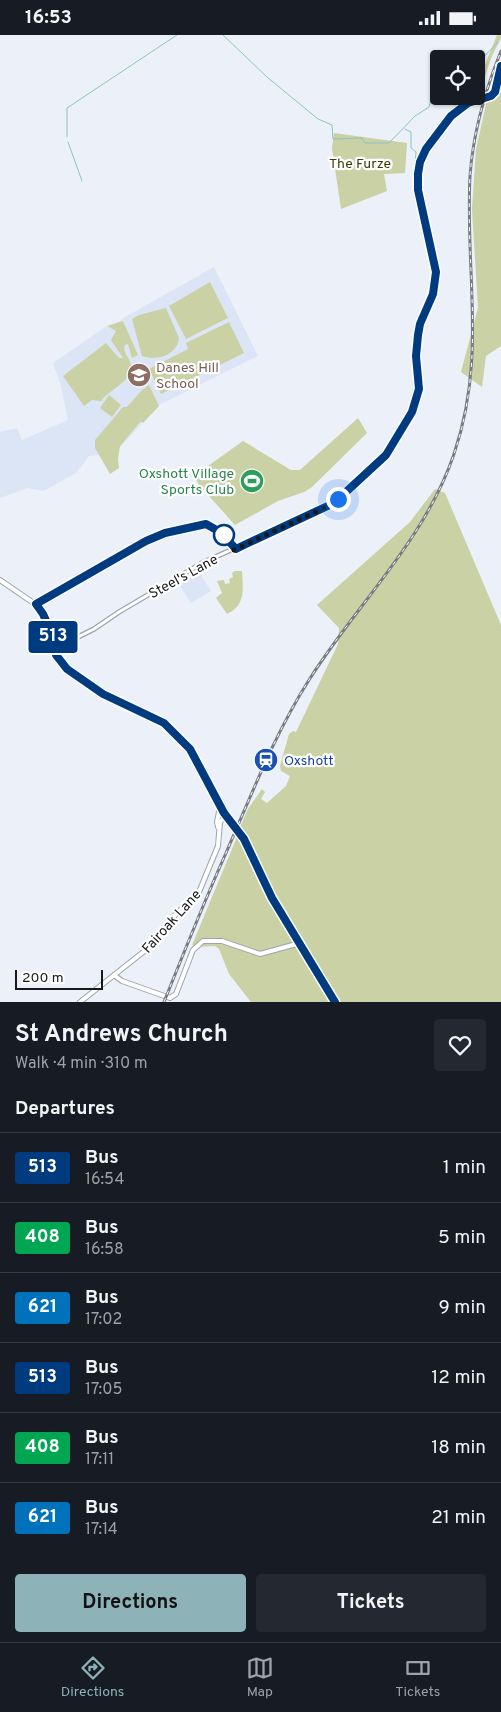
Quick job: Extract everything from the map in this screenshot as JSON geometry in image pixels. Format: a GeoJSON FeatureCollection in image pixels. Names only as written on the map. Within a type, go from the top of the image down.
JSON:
{"type":"FeatureCollection","features":[{"type":"Feature","properties":{"kind":"main road"},"geometry":{"type":"LineString","coordinates":[[0,580],[38,606],[52,634],[56,655],[67,669],[103,694],[159,721],[174,732],[190,749],[220,807],[244,838],[272,898],[335,1002]]}},
{"type":"Feature","properties":{"kind":"main road"},"geometry":{"type":"LineString","coordinates":[[219,829],[217,822],[220,807]]}},
{"type":"Feature","properties":{"kind":"main road","name":"Fairoak Lane"},"geometry":{"type":"LineString","coordinates":[[80,1002],[146,949],[170,920],[199,892],[218,846],[221,819],[226,816]]}},
{"type":"Feature","properties":{"kind":"main road"},"geometry":{"type":"LineString","coordinates":[[114,975],[122,981],[170,997],[176,994],[193,950],[203,941],[222,941],[260,954],[300,943]]}},
{"type":"Feature","properties":{"kind":"street","name":"Steel's Lane"},"geometry":{"type":"LineString","coordinates":[[54,649],[94,629],[202,563],[331,505],[386,455],[416,403],[419,385],[416,356],[418,335],[420,324],[434,288],[435,266],[418,190],[420,162],[426,149],[447,121],[463,106],[488,97],[497,89],[501,66]]}},
{"type":"Feature","properties":{"kind":"shaded area","name":"Danes Hill School"},"geometry":{"type":"Polygon","coordinates":[[[214,267],[258,356],[159,405],[114,454],[89,456],[77,472],[44,491],[27,488],[0,498],[0,432],[17,428],[22,440],[68,420],[61,386],[53,363],[104,328],[120,321],[214,267]]]}},
{"type":"Feature","properties":{"kind":"shaded area"},"geometry":{"type":"Polygon","coordinates":[[[199,572],[211,591],[191,603],[178,583],[199,572]]]}},
{"type":"Feature","properties":{"kind":"green space"},"geometry":{"type":"Polygon","coordinates":[[[497,35],[501,35],[485,76],[485,65],[497,35]]]}},
{"type":"Feature","properties":{"kind":"green space"},"geometry":{"type":"Polygon","coordinates":[[[501,86],[501,346],[486,356],[482,387],[461,372],[478,308],[472,209],[476,149],[487,100],[498,95],[501,86]]]}},
{"type":"Feature","properties":{"kind":"green space"},"geometry":{"type":"Polygon","coordinates":[[[461,105],[445,117],[455,106],[461,105]]]}},
{"type":"Feature","properties":{"kind":"green space","name":"The Furze"},"geometry":{"type":"Polygon","coordinates":[[[334,133],[407,143],[405,173],[384,174],[387,191],[341,209],[332,148],[334,133]]]}},
{"type":"Feature","properties":{"kind":"green space"},"geometry":{"type":"Polygon","coordinates":[[[210,282],[228,318],[186,339],[169,306],[210,282]]]}},
{"type":"Feature","properties":{"kind":"green space"},"geometry":{"type":"Polygon","coordinates":[[[166,308],[179,338],[177,344],[165,356],[153,358],[142,356],[132,319],[139,315],[166,308]]]}},
{"type":"Feature","properties":{"kind":"green space"},"geometry":{"type":"Polygon","coordinates":[[[123,321],[138,355],[132,358],[128,344],[125,345],[125,351],[131,363],[129,375],[101,401],[92,400],[84,406],[63,376],[106,343],[119,358],[123,358],[111,340],[116,331],[107,326],[123,321]]]}},
{"type":"Feature","properties":{"kind":"green space"},"geometry":{"type":"Polygon","coordinates":[[[229,322],[244,353],[161,394],[149,369],[188,349],[186,343],[229,322]]]}},
{"type":"Feature","properties":{"kind":"green space"},"geometry":{"type":"Polygon","coordinates":[[[149,385],[159,406],[143,423],[141,421],[120,446],[119,468],[110,474],[95,448],[95,440],[123,407],[127,407],[149,385]]]}},
{"type":"Feature","properties":{"kind":"green space"},"geometry":{"type":"Polygon","coordinates":[[[109,395],[121,405],[112,417],[100,408],[109,395]]]}},
{"type":"Feature","properties":{"kind":"green space","name":"Oxshott Village Sports Club"},"geometry":{"type":"Polygon","coordinates":[[[358,418],[367,433],[312,487],[304,492],[278,501],[235,525],[200,486],[194,476],[243,441],[291,470],[300,470],[358,418]]]}},
{"type":"Feature","properties":{"kind":"green space"},"geometry":{"type":"Polygon","coordinates":[[[435,489],[445,493],[501,625],[501,1002],[338,1002],[275,897],[240,827],[248,809],[262,789],[265,792],[261,799],[267,803],[286,786],[290,776],[281,771],[280,766],[289,734],[293,731],[296,732],[338,644],[339,628],[317,605],[410,522],[435,489]]]}},
{"type":"Feature","properties":{"kind":"green space"},"geometry":{"type":"Polygon","coordinates":[[[242,571],[242,596],[238,606],[227,614],[216,598],[222,593],[217,581],[224,580],[225,584],[230,583],[229,579],[233,577],[232,573],[242,571]]]}},
{"type":"Feature","properties":{"kind":"green space"},"geometry":{"type":"Polygon","coordinates":[[[237,837],[269,899],[332,1002],[251,1002],[229,974],[219,949],[215,946],[197,947],[192,945],[237,837]]]}},
{"type":"Feature","properties":{"kind":"waterway"},"geometry":{"type":"LineString","coordinates":[[67,137],[67,108],[177,35]]}},
{"type":"Feature","properties":{"kind":"waterway"},"geometry":{"type":"LineString","coordinates":[[223,35],[267,77],[318,119],[332,125],[333,139],[362,138],[365,143],[389,143],[415,116],[429,107],[430,104]]}},
{"type":"Feature","properties":{"kind":"waterway"},"geometry":{"type":"LineString","coordinates":[[485,56],[498,42]]}},
{"type":"Feature","properties":{"kind":"waterway"},"geometry":{"type":"LineString","coordinates":[[405,129],[411,132],[411,148],[416,152],[414,178]]}},
{"type":"Feature","properties":{"kind":"waterway"},"geometry":{"type":"LineString","coordinates":[[68,142],[82,181]]}},
{"type":"Feature","properties":{"kind":"railway"},"geometry":{"type":"LineString","coordinates":[[164,1002],[264,765],[296,701],[328,652],[408,544],[426,515],[454,454],[464,418],[470,383],[472,349],[470,176],[481,112],[501,51]]}},
{"type":"Feature","properties":{"kind":"bus line","name":"513"},"geometry":{"type":"LineString","coordinates":[[335,1002],[272,898],[244,839],[224,813],[190,749],[164,723],[103,694],[67,669],[56,655],[52,634],[36,604],[146,541],[165,533],[206,524],[214,527],[236,549],[331,505],[386,455],[416,403],[419,392],[416,356],[418,335],[420,324],[434,288],[436,272],[418,190],[420,162],[426,149],[451,116],[468,103],[491,96],[495,92],[501,66]]}},
{"type":"Feature","properties":{"kind":"place","name":"Danes Hill School"},"geometry":{"type":"Point","coordinates":[139,375]}},
{"type":"Feature","properties":{"kind":"place","name":"Oxshott Village Sports Club"},"geometry":{"type":"Point","coordinates":[252,481]}},
{"type":"Feature","properties":{"kind":"place","name":"Oxshott"},"geometry":{"type":"Point","coordinates":[266,760]}},
{"type":"Feature","properties":{"kind":"route"},"geometry":{"type":"LineString","coordinates":[[224,535],[234,550],[331,505],[338,499]]}}]}
